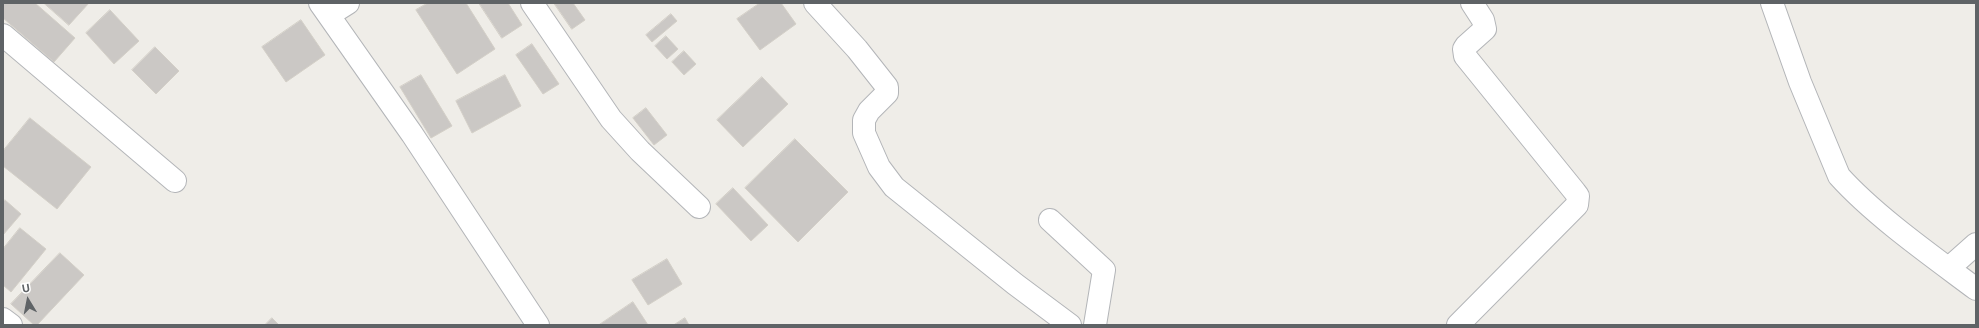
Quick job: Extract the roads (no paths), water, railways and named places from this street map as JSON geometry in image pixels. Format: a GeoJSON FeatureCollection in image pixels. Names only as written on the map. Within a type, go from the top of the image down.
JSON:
{"type":"FeatureCollection","features":[{"type":"Feature","properties":{"kind":"street"},"geometry":{"type":"LineString","coordinates":[[348,3],[325,9],[412,134],[538,325]]}},
{"type":"Feature","properties":{"kind":"street"},"geometry":{"type":"LineString","coordinates":[[532,3],[611,119],[640,151],[699,208]]}},
{"type":"Feature","properties":{"kind":"street"},"geometry":{"type":"LineString","coordinates":[[815,3],[857,49],[887,87],[887,93],[869,111],[864,120],[864,133],[879,166],[894,187],[1015,284],[1070,325]]}},
{"type":"Feature","properties":{"kind":"street"},"geometry":{"type":"LineString","coordinates":[[1458,325],[1577,205],[1578,201],[1575,192],[1465,56],[1464,49],[1466,46],[1484,28],[1483,20],[1472,3]]}},
{"type":"Feature","properties":{"kind":"street"},"geometry":{"type":"LineString","coordinates":[[1772,3],[1800,82],[1840,176],[1849,186],[1888,220],[1976,289]]}},
{"type":"Feature","properties":{"kind":"street"},"geometry":{"type":"LineString","coordinates":[[3,35],[175,181]]}},
{"type":"Feature","properties":{"kind":"street"},"geometry":{"type":"LineString","coordinates":[[1050,220],[1104,270],[1095,325]]}},
{"type":"Feature","properties":{"kind":"street"},"geometry":{"type":"LineString","coordinates":[[1949,268],[1976,244]]}},
{"type":"Feature","properties":{"kind":"street"},"geometry":{"type":"LineString","coordinates":[[3,319],[11,325]]}}]}
